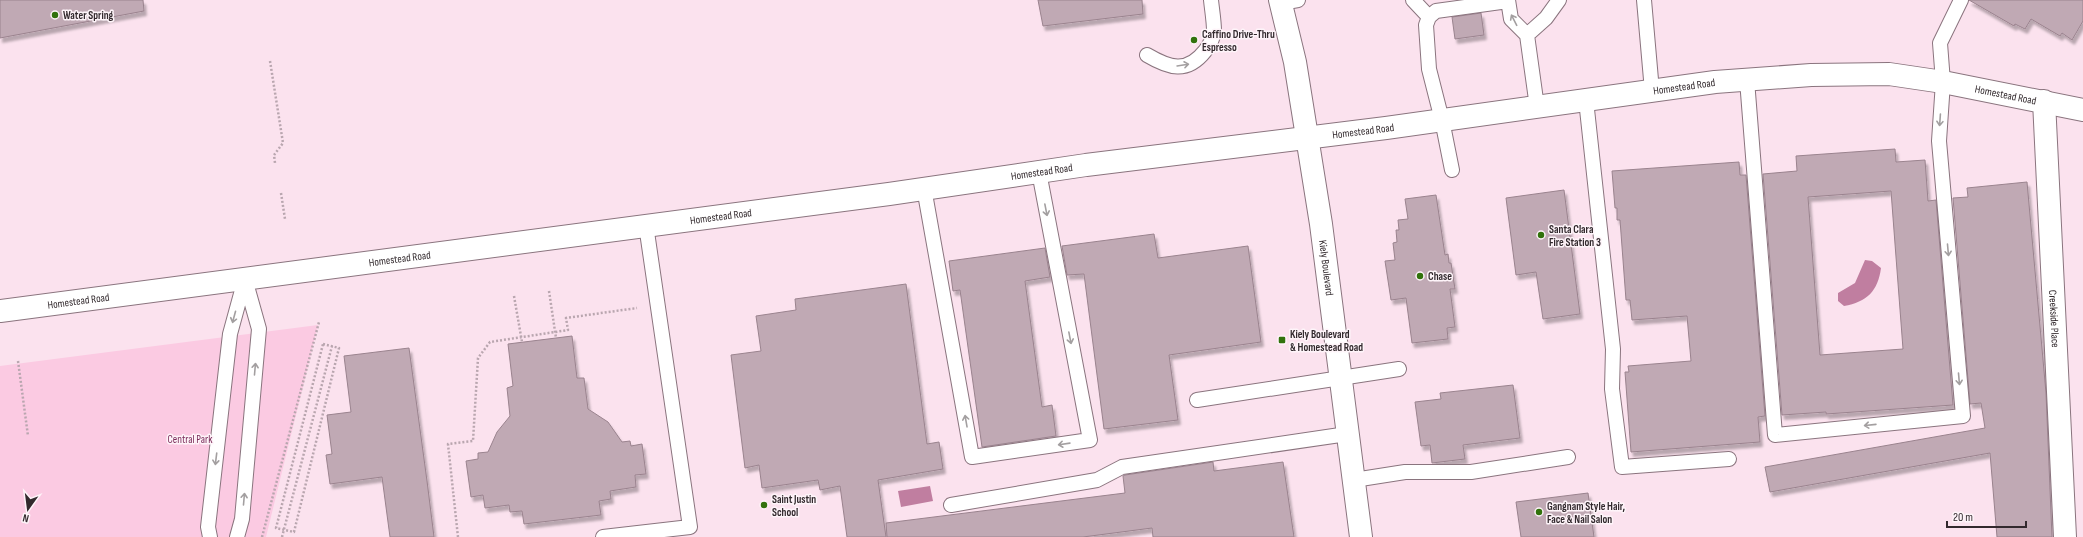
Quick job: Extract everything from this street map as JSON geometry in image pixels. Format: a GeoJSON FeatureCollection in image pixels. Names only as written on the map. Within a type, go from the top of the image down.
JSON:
{"type":"FeatureCollection","features":[{"type":"Feature","properties":{"kind":"main road","name":"Kiely Boulevard"},"geometry":{"type":"LineString","coordinates":[[1286,1],[1321,224],[1361,537]]}},
{"type":"Feature","properties":{"kind":"main road","name":"Homestead Road"},"geometry":{"type":"LineString","coordinates":[[0,311],[1039,172],[1308,138],[1715,82],[1811,75],[1889,74],[1943,82],[2083,110]]}},
{"type":"Feature","properties":{"kind":"main road","name":"Creekside Place"},"geometry":{"type":"LineString","coordinates":[[2044,101],[2065,537]]}},
{"type":"Feature","properties":{"kind":"lane"},"geometry":{"type":"LineString","coordinates":[[1147,55],[1165,65],[1177,67],[1192,64],[1211,44],[1214,32],[1211,0]]}},
{"type":"Feature","properties":{"kind":"lane"},"geometry":{"type":"LineString","coordinates":[[1413,0],[1429,17]]}},
{"type":"Feature","properties":{"kind":"lane"},"geometry":{"type":"LineString","coordinates":[[1452,170],[1442,120],[1429,69],[1426,25],[1429,17],[1436,11],[1508,0],[1512,19],[1527,36],[1537,107]]}},
{"type":"Feature","properties":{"kind":"lane"},"geometry":{"type":"LineString","coordinates":[[1527,36],[1546,18],[1559,0]]}},
{"type":"Feature","properties":{"kind":"lane"},"geometry":{"type":"LineString","coordinates":[[1644,0],[1652,91]]}},
{"type":"Feature","properties":{"kind":"lane"},"geometry":{"type":"LineString","coordinates":[[1747,80],[1775,435],[1962,416],[1939,141],[1943,82],[1940,43],[1961,0]]}},
{"type":"Feature","properties":{"kind":"lane"},"geometry":{"type":"LineString","coordinates":[[1586,100],[1613,349],[1612,389],[1622,467],[1729,459]]}},
{"type":"Feature","properties":{"kind":"lane"},"geometry":{"type":"LineString","coordinates":[[924,188],[972,457],[1090,440],[1039,172]]}},
{"type":"Feature","properties":{"kind":"lane"},"geometry":{"type":"LineString","coordinates":[[604,537],[690,527],[646,225]]}},
{"type":"Feature","properties":{"kind":"lane"},"geometry":{"type":"LineString","coordinates":[[210,537],[208,527],[230,334],[245,279]]}},
{"type":"Feature","properties":{"kind":"lane"},"geometry":{"type":"LineString","coordinates":[[237,537],[242,519],[259,329],[245,279]]}},
{"type":"Feature","properties":{"kind":"lane"},"geometry":{"type":"LineString","coordinates":[[1197,400],[1400,369]]}},
{"type":"Feature","properties":{"kind":"lane"},"geometry":{"type":"LineString","coordinates":[[951,506],[1097,480],[1122,467],[1347,434]]}},
{"type":"Feature","properties":{"kind":"lane"},"geometry":{"type":"LineString","coordinates":[[1354,480],[1405,472],[1471,472],[1568,457]]}},
{"type":"Feature","properties":{"kind":"path"},"geometry":{"type":"LineString","coordinates":[[270,61],[283,143],[274,155],[275,163]]}},
{"type":"Feature","properties":{"kind":"path"},"geometry":{"type":"LineString","coordinates":[[281,193],[285,218]]}},
{"type":"Feature","properties":{"kind":"path"},"geometry":{"type":"LineString","coordinates":[[549,291],[556,338]]}},
{"type":"Feature","properties":{"kind":"path"},"geometry":{"type":"LineString","coordinates":[[514,296],[522,342]]}},
{"type":"Feature","properties":{"kind":"path"},"geometry":{"type":"LineString","coordinates":[[458,537],[448,444],[473,441],[478,358],[490,342],[568,330],[566,318],[658,305]]}},
{"type":"Feature","properties":{"kind":"path"},"geometry":{"type":"LineString","coordinates":[[262,537],[319,322]]}},
{"type":"Feature","properties":{"kind":"path"},"geometry":{"type":"LineString","coordinates":[[323,344],[332,346],[339,348],[294,532],[284,530],[276,528],[323,344]]}},
{"type":"Feature","properties":{"kind":"path"},"geometry":{"type":"LineString","coordinates":[[282,537],[332,346]]}},
{"type":"Feature","properties":{"kind":"path"},"geometry":{"type":"LineString","coordinates":[[18,362],[28,436]]}},
{"type":"Feature","properties":{"kind":"green space","name":"Central Park"},"geometry":{"type":"Polygon","coordinates":[[[318,325],[266,537],[0,537],[0,366],[318,325]]]}},
{"type":"Feature","properties":{"kind":"shaded area"},"geometry":{"type":"Polygon","coordinates":[[[1865,260],[1872,261],[1881,268],[1877,283],[1870,294],[1865,298],[1859,302],[1844,306],[1838,301],[1838,293],[1855,283],[1865,260]]]}},
{"type":"Feature","properties":{"kind":"shaded area"},"geometry":{"type":"Polygon","coordinates":[[[930,486],[933,501],[901,507],[898,491],[930,486]]]}},
{"type":"Feature","properties":{"kind":"building"},"geometry":{"type":"Polygon","coordinates":[[[0,0],[143,0],[144,11],[0,38],[0,0]]]}},
{"type":"Feature","properties":{"kind":"building"},"geometry":{"type":"Polygon","coordinates":[[[1038,0],[1142,0],[1143,14],[1043,26],[1038,0]]]}},
{"type":"Feature","properties":{"kind":"building"},"geometry":{"type":"Polygon","coordinates":[[[1969,0],[2083,0],[2083,21],[2072,40],[2062,33],[2060,36],[2031,19],[2025,29],[2015,24],[2014,26],[1969,0]]]}},
{"type":"Feature","properties":{"kind":"building"},"geometry":{"type":"Polygon","coordinates":[[[1481,13],[1484,35],[1455,39],[1452,17],[1481,13]]]}},
{"type":"Feature","properties":{"kind":"building"},"geometry":{"type":"Polygon","coordinates":[[[1895,149],[1896,162],[1925,160],[1928,201],[1936,200],[1953,405],[1826,414],[1826,412],[1782,415],[1763,174],[1797,171],[1796,156],[1895,149]],[[1891,191],[1808,197],[1820,355],[1903,349],[1891,191]]]}},
{"type":"Feature","properties":{"kind":"building"},"geometry":{"type":"Polygon","coordinates":[[[1739,162],[1740,175],[1746,175],[1765,416],[1758,417],[1760,442],[1631,452],[1625,372],[1629,372],[1628,366],[1691,361],[1687,316],[1632,320],[1630,300],[1626,300],[1620,220],[1617,220],[1617,208],[1615,208],[1612,171],[1739,162]]]}},
{"type":"Feature","properties":{"kind":"building"},"geometry":{"type":"Polygon","coordinates":[[[2027,182],[2046,393],[2052,537],[1997,537],[1990,453],[1770,492],[1765,467],[1985,428],[1981,403],[1970,404],[1953,198],[1968,197],[1967,188],[2027,182]]]}},
{"type":"Feature","properties":{"kind":"building","name":"Santa Clara Fire Station 3"},"geometry":{"type":"Polygon","coordinates":[[[1564,190],[1580,314],[1543,319],[1536,272],[1516,275],[1506,198],[1564,190]]]}},
{"type":"Feature","properties":{"kind":"building","name":"Chase"},"geometry":{"type":"Polygon","coordinates":[[[1436,195],[1445,255],[1448,254],[1449,263],[1451,263],[1455,289],[1450,289],[1455,327],[1447,328],[1448,339],[1412,343],[1406,298],[1391,300],[1385,261],[1395,260],[1393,243],[1397,242],[1396,230],[1399,230],[1398,220],[1408,219],[1405,199],[1436,195]]]}},
{"type":"Feature","properties":{"kind":"building"},"geometry":{"type":"Polygon","coordinates":[[[1154,234],[1158,258],[1248,246],[1261,342],[1169,355],[1178,420],[1104,429],[1084,274],[1067,275],[1062,246],[1154,234]]]}},
{"type":"Feature","properties":{"kind":"building"},"geometry":{"type":"Polygon","coordinates":[[[1045,248],[1050,277],[1025,281],[1042,407],[1052,405],[1056,436],[982,447],[960,290],[953,291],[949,261],[1045,248]]]}},
{"type":"Feature","properties":{"kind":"building"},"geometry":{"type":"Polygon","coordinates":[[[906,284],[927,444],[939,442],[943,469],[878,480],[886,537],[847,537],[840,486],[820,490],[818,480],[762,488],[759,465],[745,468],[731,355],[761,351],[756,316],[796,310],[795,299],[906,284]]]}},
{"type":"Feature","properties":{"kind":"building"},"geometry":{"type":"Polygon","coordinates":[[[572,336],[577,378],[584,378],[588,409],[608,422],[622,442],[630,441],[631,446],[642,444],[646,474],[635,475],[636,487],[610,491],[611,499],[599,501],[601,515],[524,524],[522,511],[510,512],[509,505],[485,508],[483,495],[471,497],[466,461],[478,459],[478,453],[488,452],[497,432],[510,416],[507,388],[513,386],[508,344],[572,336]]]}},
{"type":"Feature","properties":{"kind":"building"},"geometry":{"type":"Polygon","coordinates":[[[409,348],[434,537],[390,537],[382,477],[330,484],[326,455],[332,454],[327,415],[351,412],[344,356],[409,348]]]}},
{"type":"Feature","properties":{"kind":"building"},"geometry":{"type":"Polygon","coordinates":[[[1513,385],[1520,438],[1463,445],[1465,459],[1432,463],[1430,445],[1421,446],[1415,402],[1441,399],[1440,393],[1513,385]]]}},
{"type":"Feature","properties":{"kind":"building"},"geometry":{"type":"Polygon","coordinates":[[[1213,462],[1214,471],[1283,462],[1294,537],[1153,537],[1152,528],[1083,537],[887,537],[886,523],[1125,493],[1123,476],[1125,475],[1213,462]]]}},
{"type":"Feature","properties":{"kind":"building"},"geometry":{"type":"Polygon","coordinates":[[[1588,493],[1594,537],[1521,537],[1516,502],[1588,493]]]}},
{"type":"Feature","properties":{"kind":"place","name":"Water Spring"},"geometry":{"type":"Point","coordinates":[55,15]}},
{"type":"Feature","properties":{"kind":"place","name":"Caffino Drive-Thru Espresso"},"geometry":{"type":"Point","coordinates":[1194,40]}},
{"type":"Feature","properties":{"kind":"place","name":"Santa Clara Fire Station 3"},"geometry":{"type":"Point","coordinates":[1541,235]}},
{"type":"Feature","properties":{"kind":"place","name":"Chase"},"geometry":{"type":"Point","coordinates":[1420,276]}},
{"type":"Feature","properties":{"kind":"place","name":"Kiely Boulevard & Homestead Road"},"geometry":{"type":"Point","coordinates":[1282,340]}},
{"type":"Feature","properties":{"kind":"place","name":"Saint Justin School"},"geometry":{"type":"Point","coordinates":[764,505]}},
{"type":"Feature","properties":{"kind":"place","name":"Gangnam Style Hair, Face & Nail Salon"},"geometry":{"type":"Point","coordinates":[1539,512]}}]}
